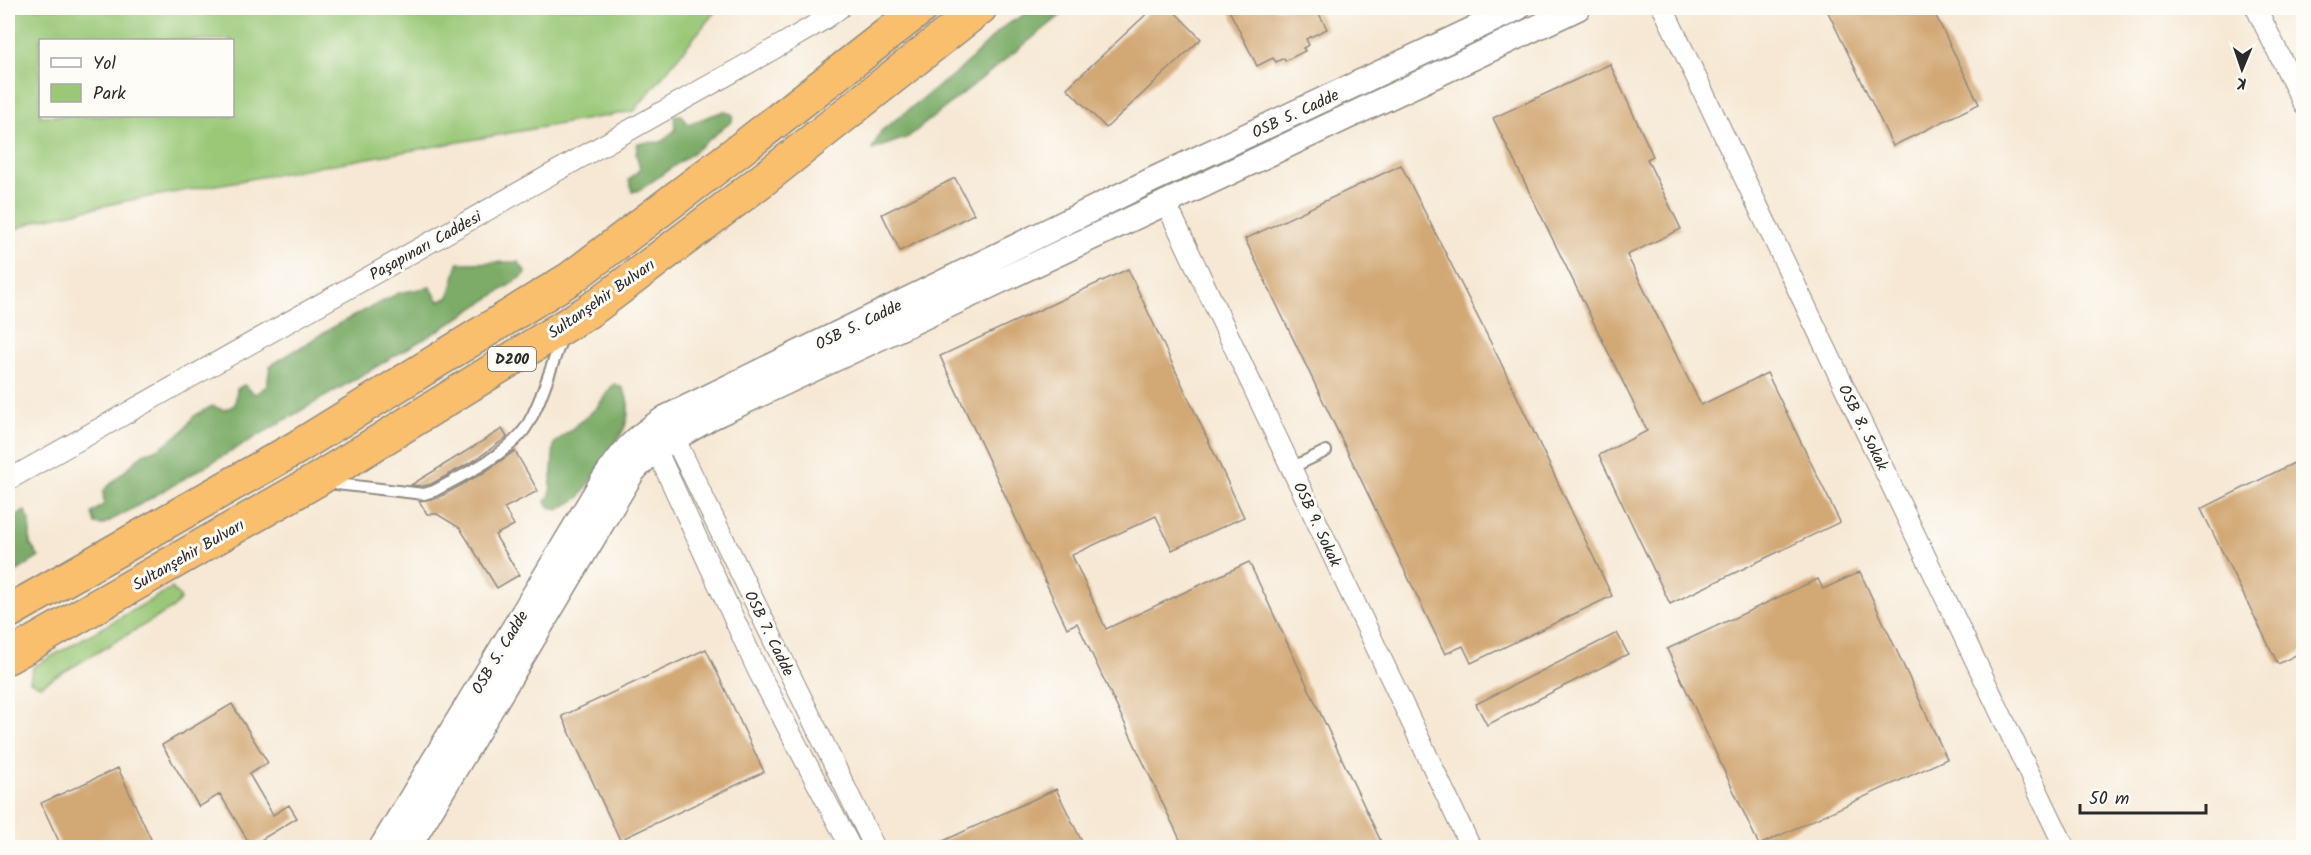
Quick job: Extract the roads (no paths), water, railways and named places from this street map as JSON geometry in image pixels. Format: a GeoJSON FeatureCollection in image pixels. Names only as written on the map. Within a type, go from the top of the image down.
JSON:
{"type":"FeatureCollection","features":[{"type":"Feature","properties":{"kind":"highway","name":"Sultanşehir Bulvarı"},"geometry":{"type":"LineString","coordinates":[[8,612],[296,448],[571,278],[921,8]]}},
{"type":"Feature","properties":{"kind":"highway","name":"Sultanşehir Bulvarı"},"geometry":{"type":"LineString","coordinates":[[8,657],[315,481],[592,309],[765,178],[980,8]]}},
{"type":"Feature","properties":{"kind":"street","name":"Paşapınarı Caddesi"},"geometry":{"type":"LineString","coordinates":[[8,480],[779,46],[840,8]]}},
{"type":"Feature","properties":{"kind":"street","name":"OSB 5. Cadde"},"geometry":{"type":"LineString","coordinates":[[381,848],[602,482],[625,448],[661,434],[1150,181],[1518,8]]}},
{"type":"Feature","properties":{"kind":"street"},"geometry":{"type":"LineString","coordinates":[[408,848],[627,481],[661,434],[712,417],[1165,201],[1578,8]]}},
{"type":"Feature","properties":{"kind":"street","name":"OSB 8. Sokak"},"geometry":{"type":"LineString","coordinates":[[1663,8],[2065,848]]}},
{"type":"Feature","properties":{"kind":"street"},"geometry":{"type":"LineString","coordinates":[[2256,8],[2304,105]]}},
{"type":"Feature","properties":{"kind":"street","name":"OSB 9. Sokak"},"geometry":{"type":"LineString","coordinates":[[1165,201],[1471,848]]}},
{"type":"Feature","properties":{"kind":"street","name":"OSB 7. Cadde"},"geometry":{"type":"LineString","coordinates":[[661,434],[758,671],[851,848]]}},
{"type":"Feature","properties":{"kind":"street","name":"OSB 7. Cadde"},"geometry":{"type":"LineString","coordinates":[[661,434],[875,848]]}},
{"type":"Feature","properties":{"kind":"lane"},"geometry":{"type":"LineString","coordinates":[[315,481],[424,494],[434,491],[502,452],[520,435],[530,421],[567,324]]}},
{"type":"Feature","properties":{"kind":"lane"},"geometry":{"type":"LineString","coordinates":[[1291,468],[1326,451]]}}]}
